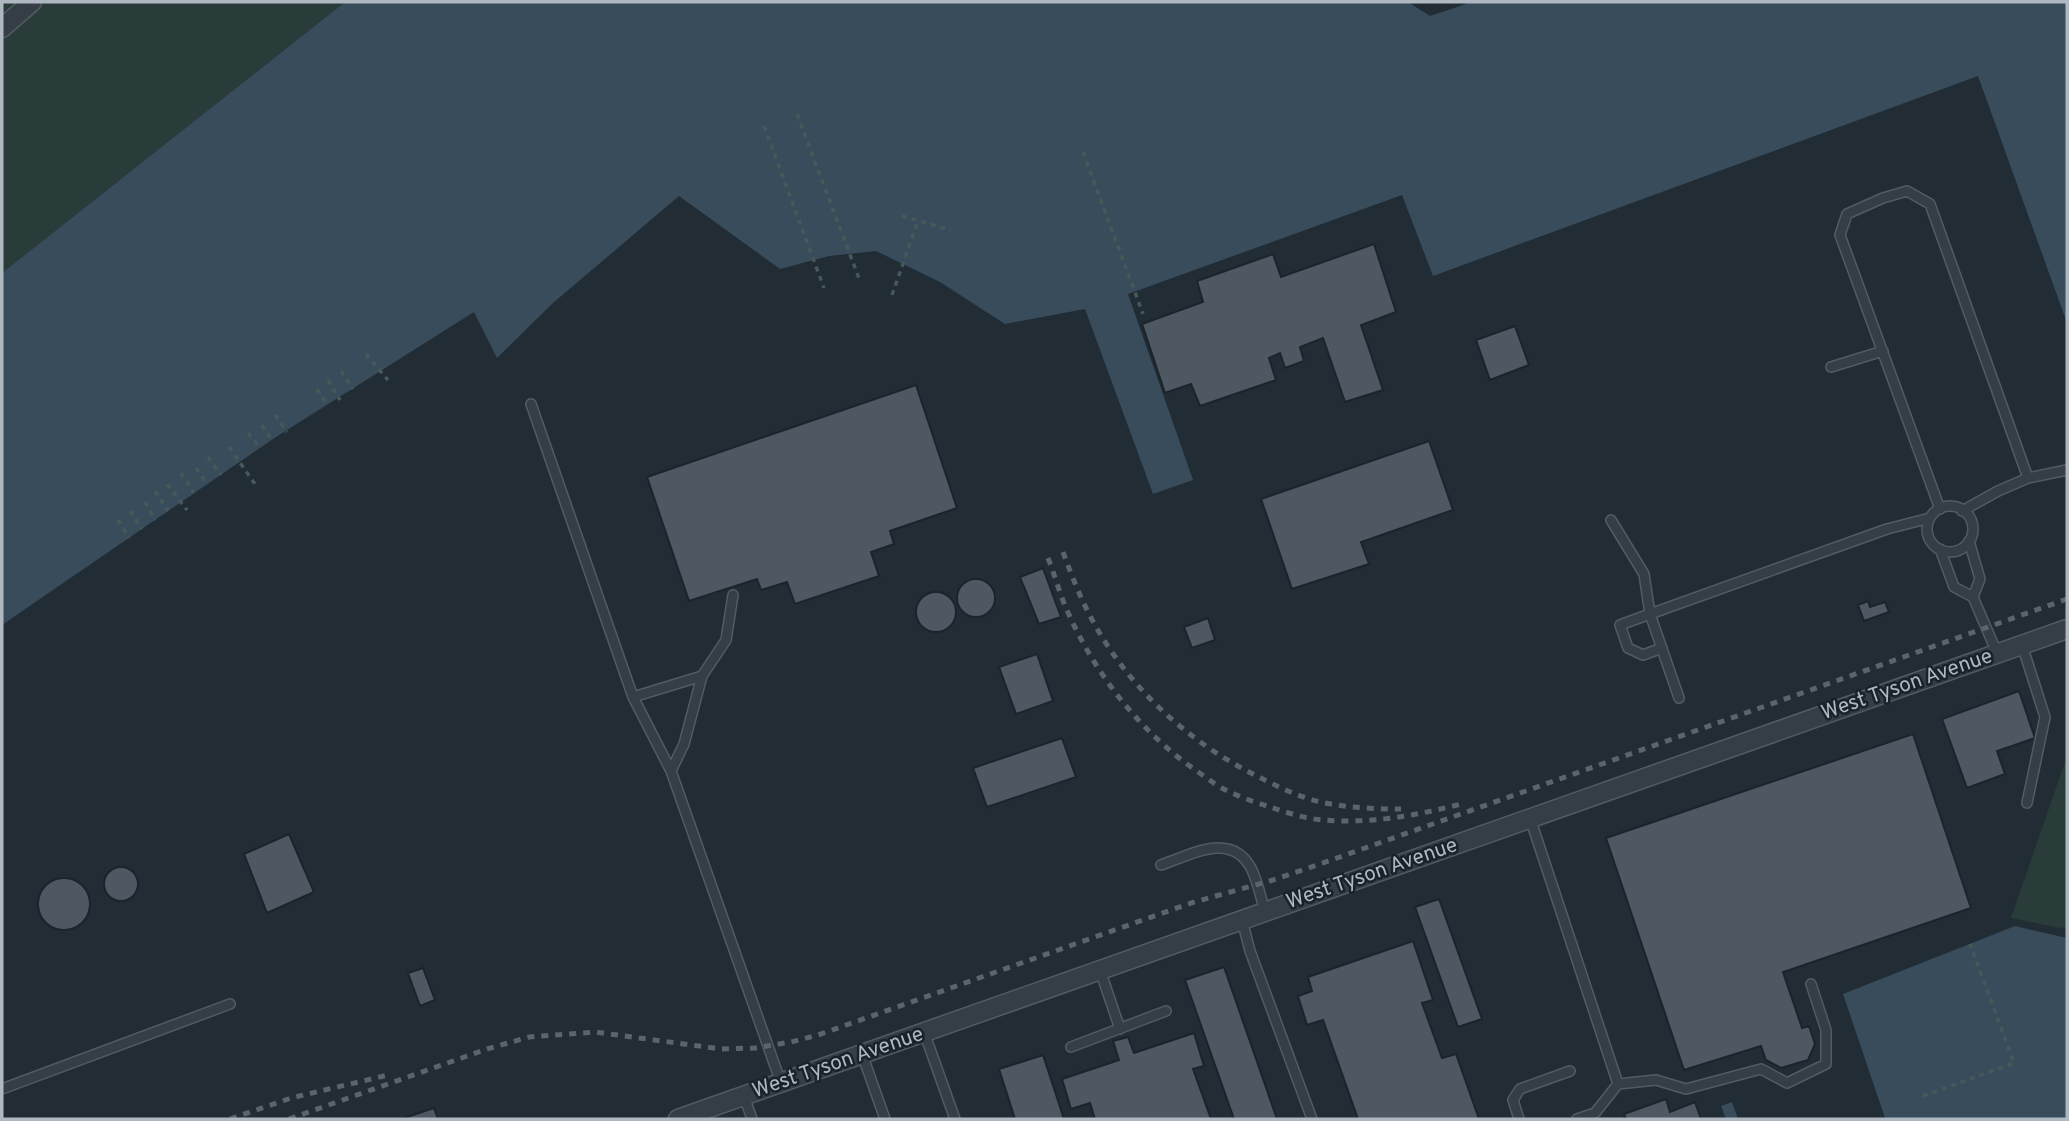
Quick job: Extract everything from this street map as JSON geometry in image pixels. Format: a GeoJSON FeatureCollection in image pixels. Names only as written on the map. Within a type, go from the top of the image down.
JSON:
{"type":"FeatureCollection","features":[{"type":"Feature","properties":{"kind":"street"},"geometry":{"type":"LineString","coordinates":[[2,28],[32,2]]}},
{"type":"Feature","properties":{"kind":"street","name":"West Tyson Avenue"},"geometry":{"type":"LineString","coordinates":[[678,1119],[2067,629]]}},
{"type":"Feature","properties":{"kind":"lane"},"geometry":{"type":"LineString","coordinates":[[1940,509],[1840,235],[1847,214],[1884,198],[1907,191],[1930,204],[2028,478]]}},
{"type":"Feature","properties":{"kind":"lane"},"geometry":{"type":"LineString","coordinates":[[1831,367],[1883,351]]}},
{"type":"Feature","properties":{"kind":"lane"},"geometry":{"type":"LineString","coordinates":[[531,404],[633,697],[671,771],[781,1083]]}},
{"type":"Feature","properties":{"kind":"lane"},"geometry":{"type":"LineString","coordinates":[[1962,510],[2028,478],[2067,470]]}},
{"type":"Feature","properties":{"kind":"lane"},"geometry":{"type":"LineString","coordinates":[[1662,648],[1643,655],[1628,648],[1620,625],[1887,529],[1930,517],[1940,509],[1952,506],[1962,510],[1972,527],[1969,541],[1980,579],[1973,597]]}},
{"type":"Feature","properties":{"kind":"lane"},"geometry":{"type":"LineString","coordinates":[[1930,517],[1928,537],[1940,549],[1958,550],[1969,541]]}},
{"type":"Feature","properties":{"kind":"lane"},"geometry":{"type":"LineString","coordinates":[[1611,520],[1644,575],[1650,614],[1679,698]]}},
{"type":"Feature","properties":{"kind":"lane"},"geometry":{"type":"LineString","coordinates":[[1940,549],[1954,587],[1973,597],[1997,653]]}},
{"type":"Feature","properties":{"kind":"lane"},"geometry":{"type":"LineString","coordinates":[[671,771],[684,744],[702,676],[726,640],[733,595]]}},
{"type":"Feature","properties":{"kind":"lane"},"geometry":{"type":"LineString","coordinates":[[2022,645],[2045,717],[2027,803]]}},
{"type":"Feature","properties":{"kind":"lane"},"geometry":{"type":"LineString","coordinates":[[633,697],[702,676]]}},
{"type":"Feature","properties":{"kind":"lane"},"geometry":{"type":"LineString","coordinates":[[1530,818],[1618,1084]]}},
{"type":"Feature","properties":{"kind":"lane"},"geometry":{"type":"LineString","coordinates":[[1161,865],[1214,847],[1232,849],[1244,858],[1252,870],[1265,912]]}},
{"type":"Feature","properties":{"kind":"lane"},"geometry":{"type":"LineString","coordinates":[[1242,920],[1250,951],[1312,1119]]}},
{"type":"Feature","properties":{"kind":"lane"},"geometry":{"type":"LineString","coordinates":[[1100,970],[1119,1029]]}},
{"type":"Feature","properties":{"kind":"lane"},"geometry":{"type":"LineString","coordinates":[[1577,1119],[1595,1113],[1618,1084],[1656,1080],[1686,1089],[1761,1069],[1787,1083],[1826,1064],[1826,1030],[1811,984]]}},
{"type":"Feature","properties":{"kind":"lane"},"geometry":{"type":"LineString","coordinates":[[2,1088],[230,1004]]}},
{"type":"Feature","properties":{"kind":"lane"},"geometry":{"type":"LineString","coordinates":[[1071,1047],[1166,1011]]}},
{"type":"Feature","properties":{"kind":"lane"},"geometry":{"type":"LineString","coordinates":[[924,1032],[955,1119]]}},
{"type":"Feature","properties":{"kind":"lane"},"geometry":{"type":"LineString","coordinates":[[862,1054],[885,1119]]}},
{"type":"Feature","properties":{"kind":"lane"},"geometry":{"type":"LineString","coordinates":[[1520,1119],[1513,1100],[1520,1089],[1570,1071]]}},
{"type":"Feature","properties":{"kind":"lane"},"geometry":{"type":"LineString","coordinates":[[744,1096],[752,1119]]}},
{"type":"Feature","properties":{"kind":"path"},"geometry":{"type":"LineString","coordinates":[[797,114],[860,281]]}},
{"type":"Feature","properties":{"kind":"path"},"geometry":{"type":"LineString","coordinates":[[764,126],[824,288]]}},
{"type":"Feature","properties":{"kind":"path"},"geometry":{"type":"LineString","coordinates":[[1083,152],[1143,314]]}},
{"type":"Feature","properties":{"kind":"path"},"geometry":{"type":"LineString","coordinates":[[902,216],[951,230]]}},
{"type":"Feature","properties":{"kind":"path"},"geometry":{"type":"LineString","coordinates":[[892,295],[918,221]]}},
{"type":"Feature","properties":{"kind":"path"},"geometry":{"type":"LineString","coordinates":[[366,354],[388,380]]}},
{"type":"Feature","properties":{"kind":"path"},"geometry":{"type":"LineString","coordinates":[[341,371],[353,389]]}},
{"type":"Feature","properties":{"kind":"path"},"geometry":{"type":"LineString","coordinates":[[328,380],[340,400]]}},
{"type":"Feature","properties":{"kind":"path"},"geometry":{"type":"LineString","coordinates":[[317,389],[327,405]]}},
{"type":"Feature","properties":{"kind":"path"},"geometry":{"type":"LineString","coordinates":[[275,415],[287,432]]}},
{"type":"Feature","properties":{"kind":"path"},"geometry":{"type":"LineString","coordinates":[[261,425],[272,440]]}},
{"type":"Feature","properties":{"kind":"path"},"geometry":{"type":"LineString","coordinates":[[248,433],[260,448]]}},
{"type":"Feature","properties":{"kind":"path"},"geometry":{"type":"LineString","coordinates":[[229,446],[255,484]]}},
{"type":"Feature","properties":{"kind":"path"},"geometry":{"type":"LineString","coordinates":[[208,457],[221,475]]}},
{"type":"Feature","properties":{"kind":"path"},"geometry":{"type":"LineString","coordinates":[[196,468],[207,484]]}},
{"type":"Feature","properties":{"kind":"path"},"geometry":{"type":"LineString","coordinates":[[181,473],[194,493]]}},
{"type":"Feature","properties":{"kind":"path"},"geometry":{"type":"LineString","coordinates":[[167,484],[187,510]]}},
{"type":"Feature","properties":{"kind":"path"},"geometry":{"type":"LineString","coordinates":[[155,491],[168,511]]}},
{"type":"Feature","properties":{"kind":"path"},"geometry":{"type":"LineString","coordinates":[[145,502],[155,520]]}},
{"type":"Feature","properties":{"kind":"path"},"geometry":{"type":"LineString","coordinates":[[130,511],[142,529]]}},
{"type":"Feature","properties":{"kind":"path"},"geometry":{"type":"LineString","coordinates":[[118,520],[129,538]]}},
{"type":"Feature","properties":{"kind":"path"},"geometry":{"type":"LineString","coordinates":[[1923,1096],[2014,1063],[1969,944]]}},
{"type":"Feature","properties":{"kind":"green space"},"geometry":{"type":"Polygon","coordinates":[[[2,2],[345,2],[2,273],[2,2]]]}},
{"type":"Feature","properties":{"kind":"green space"},"geometry":{"type":"Polygon","coordinates":[[[2067,756],[2067,927],[2060,928],[2011,918],[2067,756]]]}},
{"type":"Feature","properties":{"kind":"water"},"geometry":{"type":"Polygon","coordinates":[[[345,2],[1408,2],[1430,16],[1472,2],[2067,2],[2067,323],[1978,76],[1433,276],[1402,195],[1128,294],[1193,480],[1153,494],[1085,309],[1005,324],[940,282],[876,251],[829,256],[780,269],[679,196],[553,303],[497,358],[474,312],[276,437],[2,625],[2,273],[345,2]]]}},
{"type":"Feature","properties":{"kind":"water"},"geometry":{"type":"Polygon","coordinates":[[[2015,926],[2067,938],[2067,1119],[1882,1119],[1885,1118],[1843,994],[2015,926]]]}},
{"type":"Feature","properties":{"kind":"water"},"geometry":{"type":"Polygon","coordinates":[[[1732,1102],[1738,1119],[1726,1119],[1721,1106],[1732,1102]]]}},
{"type":"Feature","properties":{"kind":"building"},"geometry":{"type":"Polygon","coordinates":[[[1374,244],[1396,312],[1361,325],[1383,390],[1345,402],[1323,338],[1300,347],[1304,361],[1285,368],[1280,353],[1269,358],[1276,380],[1200,406],[1191,384],[1165,393],[1142,324],[1203,302],[1197,281],[1273,254],[1281,277],[1374,244]]]}},
{"type":"Feature","properties":{"kind":"building"},"geometry":{"type":"Polygon","coordinates":[[[1515,326],[1529,365],[1490,380],[1476,340],[1515,326]]]}},
{"type":"Feature","properties":{"kind":"building"},"geometry":{"type":"Polygon","coordinates":[[[916,385],[957,508],[890,531],[894,544],[871,552],[879,576],[795,604],[787,582],[761,590],[757,579],[689,601],[647,477],[916,385]]]}},
{"type":"Feature","properties":{"kind":"building"},"geometry":{"type":"Polygon","coordinates":[[[1429,441],[1453,510],[1361,542],[1369,564],[1292,589],[1261,499],[1429,441]]]}},
{"type":"Feature","properties":{"kind":"building"},"geometry":{"type":"Polygon","coordinates":[[[1043,568],[1061,617],[1039,624],[1020,577],[1043,568]]]}},
{"type":"Feature","properties":{"kind":"building"},"geometry":{"type":"Polygon","coordinates":[[[976,579],[990,584],[995,598],[990,612],[976,617],[962,612],[957,598],[962,584],[976,579]]]}},
{"type":"Feature","properties":{"kind":"building"},"geometry":{"type":"Polygon","coordinates":[[[936,592],[950,598],[956,612],[950,626],[936,632],[922,626],[916,612],[922,598],[936,592]]]}},
{"type":"Feature","properties":{"kind":"building"},"geometry":{"type":"Polygon","coordinates":[[[1868,601],[1870,607],[1885,602],[1889,612],[1864,621],[1858,605],[1868,601]]]}},
{"type":"Feature","properties":{"kind":"building"},"geometry":{"type":"Polygon","coordinates":[[[1208,618],[1215,640],[1192,648],[1184,627],[1208,618]]]}},
{"type":"Feature","properties":{"kind":"building"},"geometry":{"type":"Polygon","coordinates":[[[1037,654],[1053,701],[1016,714],[999,667],[1037,654]]]}},
{"type":"Feature","properties":{"kind":"building"},"geometry":{"type":"Polygon","coordinates":[[[2019,691],[2035,738],[1997,751],[2005,774],[1967,788],[1942,719],[2019,691]]]}},
{"type":"Feature","properties":{"kind":"building"},"geometry":{"type":"Polygon","coordinates":[[[1913,734],[1971,908],[1783,972],[1802,1028],[1809,1026],[1815,1044],[1808,1060],[1781,1068],[1766,1060],[1761,1046],[1684,1070],[1606,838],[1913,734]]]}},
{"type":"Feature","properties":{"kind":"building"},"geometry":{"type":"Polygon","coordinates":[[[1062,738],[1076,777],[987,807],[973,768],[1062,738]]]}},
{"type":"Feature","properties":{"kind":"building"},"geometry":{"type":"Polygon","coordinates":[[[289,834],[314,892],[267,913],[244,854],[289,834]]]}},
{"type":"Feature","properties":{"kind":"building"},"geometry":{"type":"Polygon","coordinates":[[[121,867],[133,872],[138,884],[133,896],[121,901],[109,896],[104,884],[109,872],[121,867]]]}},
{"type":"Feature","properties":{"kind":"building"},"geometry":{"type":"Polygon","coordinates":[[[64,878],[74,880],[82,886],[88,894],[88,914],[82,922],[74,928],[64,930],[54,928],[46,922],[40,914],[38,904],[40,894],[46,886],[54,880],[64,878]]]}},
{"type":"Feature","properties":{"kind":"building"},"geometry":{"type":"Polygon","coordinates":[[[1439,899],[1482,1019],[1458,1027],[1415,907],[1439,899]]]}},
{"type":"Feature","properties":{"kind":"building"},"geometry":{"type":"Polygon","coordinates":[[[1413,941],[1433,1000],[1422,1003],[1442,1058],[1456,1054],[1479,1119],[1358,1119],[1323,1020],[1307,1025],[1298,996],[1312,991],[1308,977],[1413,941]]]}},
{"type":"Feature","properties":{"kind":"building"},"geometry":{"type":"Polygon","coordinates":[[[1224,967],[1277,1119],[1234,1119],[1185,980],[1224,967]]]}},
{"type":"Feature","properties":{"kind":"building"},"geometry":{"type":"Polygon","coordinates":[[[423,968],[435,1000],[420,1006],[408,973],[423,968]]]}},
{"type":"Feature","properties":{"kind":"building"},"geometry":{"type":"Polygon","coordinates":[[[1194,1033],[1204,1066],[1193,1069],[1211,1119],[1095,1119],[1090,1103],[1071,1109],[1062,1079],[1119,1060],[1113,1041],[1128,1037],[1134,1053],[1194,1033]]]}},
{"type":"Feature","properties":{"kind":"building"},"geometry":{"type":"Polygon","coordinates":[[[1043,1055],[1064,1119],[1015,1119],[999,1069],[1043,1055]]]}},
{"type":"Feature","properties":{"kind":"building"},"geometry":{"type":"Polygon","coordinates":[[[1666,1099],[1670,1112],[1695,1102],[1701,1119],[1626,1119],[1624,1114],[1666,1099]]]}},
{"type":"Feature","properties":{"kind":"building"},"geometry":{"type":"Polygon","coordinates":[[[434,1108],[438,1119],[401,1119],[434,1108]]]}},
{"type":"Feature","properties":{"kind":"railway"},"geometry":{"type":"LineString","coordinates":[[1063,552],[1086,607],[1110,649],[1145,693],[1186,731],[1232,763],[1302,797],[1348,806],[1401,809]]}},
{"type":"Feature","properties":{"kind":"railway"},"geometry":{"type":"LineString","coordinates":[[1048,558],[1075,628],[1120,699],[1158,740],[1221,788],[1281,811],[1324,820],[1360,821],[1395,817],[1465,803]]}},
{"type":"Feature","properties":{"kind":"railway"},"geometry":{"type":"LineString","coordinates":[[289,1119],[487,1049],[529,1037],[595,1032],[721,1049],[755,1048],[818,1035],[1191,903],[1320,864],[2067,599]]}},
{"type":"Feature","properties":{"kind":"railway"},"geometry":{"type":"LineString","coordinates":[[230,1119],[291,1098],[388,1075]]}}]}
